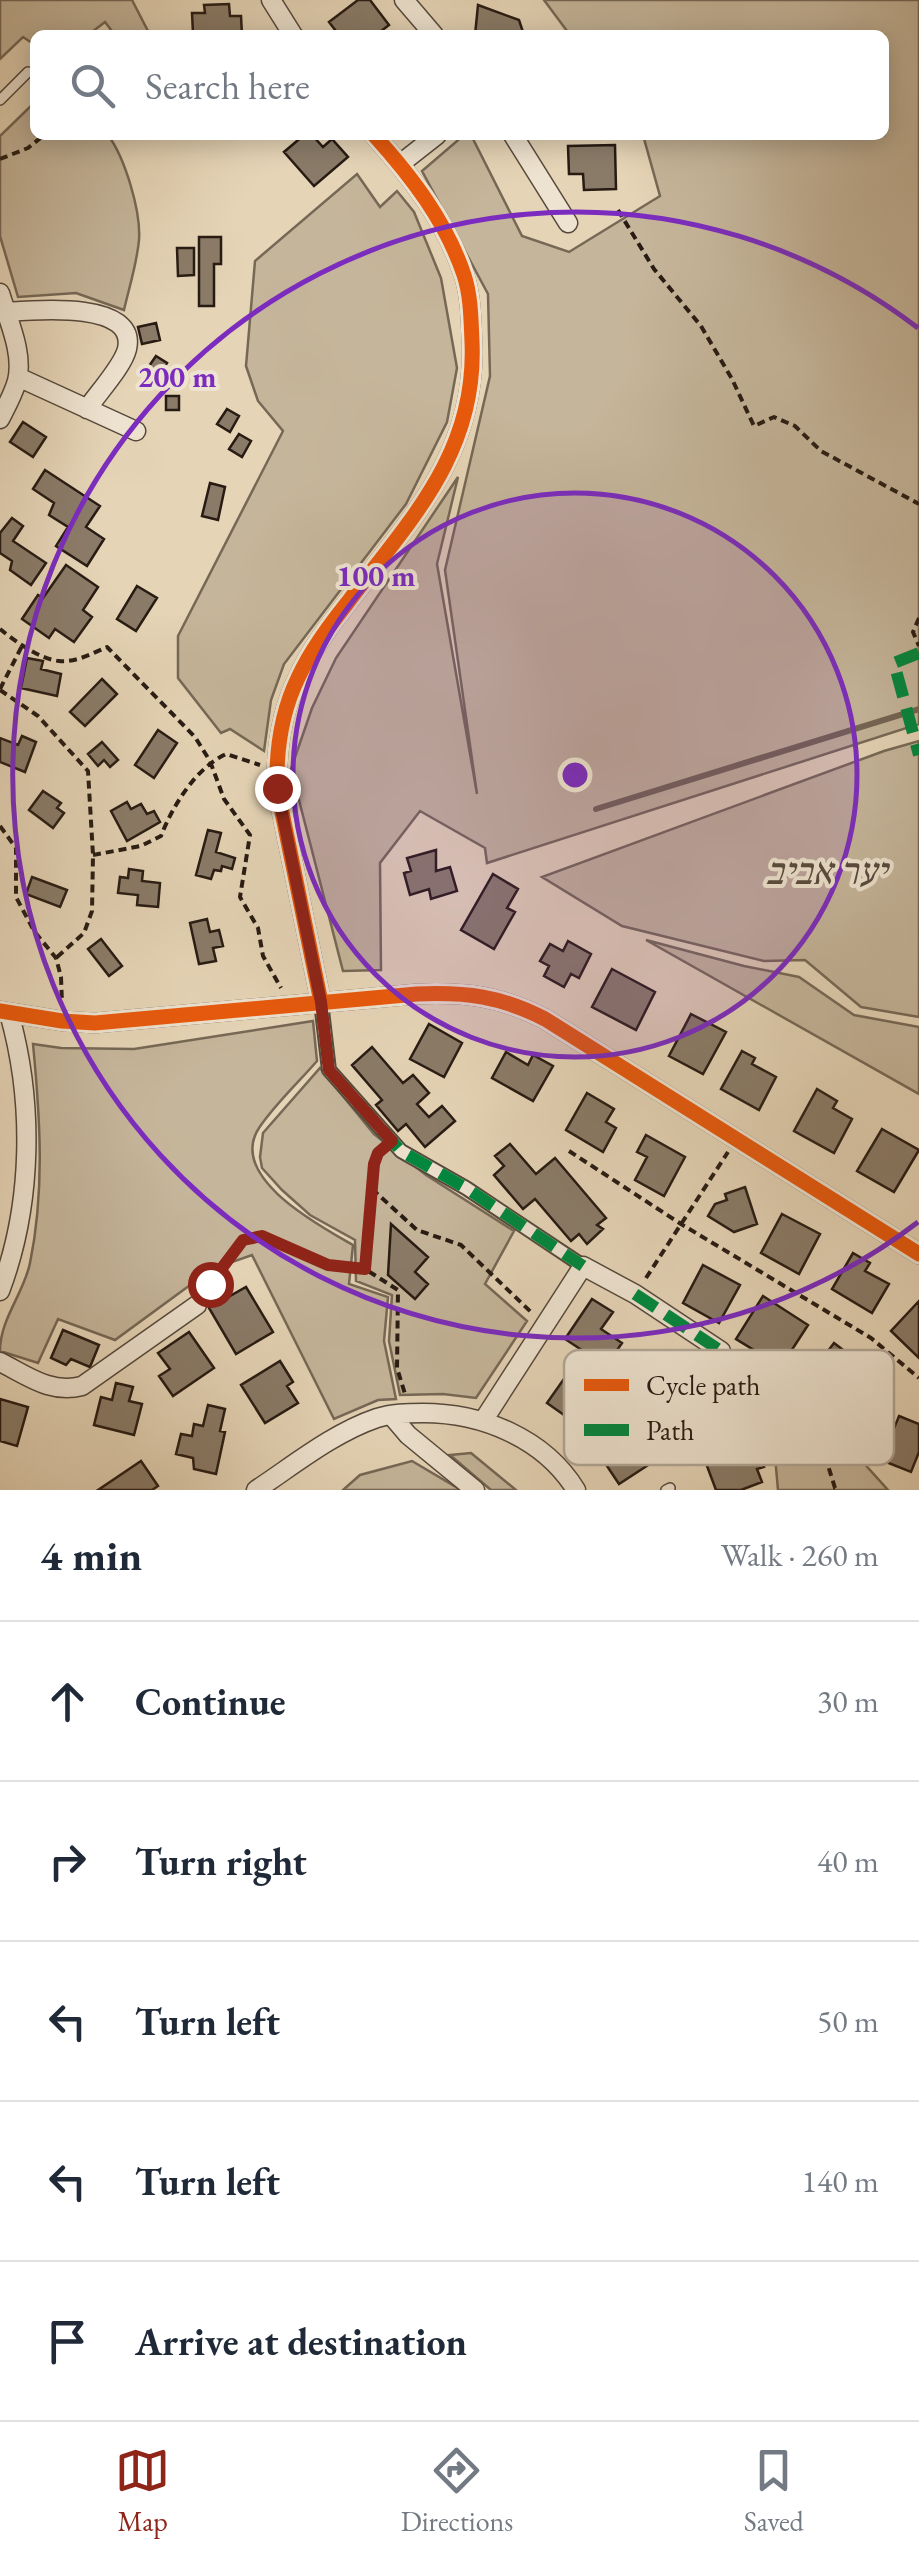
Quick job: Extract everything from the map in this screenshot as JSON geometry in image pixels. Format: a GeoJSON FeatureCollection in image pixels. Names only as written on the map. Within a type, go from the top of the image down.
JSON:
{"type":"FeatureCollection","features":[{"type":"Feature","properties":{"kind":"street"},"geometry":{"type":"LineString","coordinates":[[271,0],[290,30]]}},
{"type":"Feature","properties":{"kind":"street"},"geometry":{"type":"LineString","coordinates":[[404,0],[430,30]]}},
{"type":"Feature","properties":{"kind":"street"},"geometry":{"type":"LineString","coordinates":[[378,140],[400,164],[442,227],[464,276],[473,358],[460,436],[435,485],[327,630],[298,679],[280,732],[276,770],[282,818],[321,1002],[329,1070],[401,1151],[721,1350]]}},
{"type":"Feature","properties":{"kind":"street"},"geometry":{"type":"LineString","coordinates":[[400,164],[431,140]]}},
{"type":"Feature","properties":{"kind":"street"},"geometry":{"type":"LineString","coordinates":[[516,140],[568,223]]}},
{"type":"Feature","properties":{"kind":"street"},"geometry":{"type":"LineString","coordinates":[[0,292],[18,364],[18,378],[0,419]]}},
{"type":"Feature","properties":{"kind":"street"},"geometry":{"type":"LineString","coordinates":[[6,312],[81,310],[120,324],[128,337],[126,354],[87,409]]}},
{"type":"Feature","properties":{"kind":"street"},"geometry":{"type":"LineString","coordinates":[[18,378],[136,431]]}},
{"type":"Feature","properties":{"kind":"street"},"geometry":{"type":"LineString","coordinates":[[4,1012],[96,1022],[457,992],[489,996],[518,1005],[555,1025],[919,1254]]}},
{"type":"Feature","properties":{"kind":"street"},"geometry":{"type":"LineString","coordinates":[[0,1290],[19,1222],[26,1135],[18,1047],[4,1012]]}},
{"type":"Feature","properties":{"kind":"street"},"geometry":{"type":"LineString","coordinates":[[483,1421],[583,1266]]}},
{"type":"Feature","properties":{"kind":"street"},"geometry":{"type":"LineString","coordinates":[[0,1362],[57,1390],[82,1386],[197,1305]]}},
{"type":"Feature","properties":{"kind":"street"},"geometry":{"type":"LineString","coordinates":[[256,1490],[344,1433],[377,1418],[411,1413],[483,1421],[508,1431],[536,1447],[576,1490]]}},
{"type":"Feature","properties":{"kind":"street"},"geometry":{"type":"LineString","coordinates":[[391,1415],[408,1435],[474,1490]]}},
{"type":"Feature","properties":{"kind":"lane"},"geometry":{"type":"LineString","coordinates":[[0,100],[28,72]]}},
{"type":"Feature","properties":{"kind":"path"},"geometry":{"type":"LineString","coordinates":[[0,159],[38,140]]}},
{"type":"Feature","properties":{"kind":"path"},"geometry":{"type":"LineString","coordinates":[[618,210],[654,269],[701,326],[754,426],[774,417],[795,426],[821,452],[919,504]]}},
{"type":"Feature","properties":{"kind":"path"},"geometry":{"type":"LineString","coordinates":[[919,618],[913,632],[919,646]]}},
{"type":"Feature","properties":{"kind":"path"},"geometry":{"type":"LineString","coordinates":[[0,629],[60,662],[107,647],[195,737],[224,798],[250,836],[240,897],[258,928],[264,956],[290,1005]]}},
{"type":"Feature","properties":{"kind":"path"},"geometry":{"type":"LineString","coordinates":[[23,644],[0,690],[38,716],[88,771],[92,911],[84,933],[56,958]]}},
{"type":"Feature","properties":{"kind":"path"},"geometry":{"type":"LineString","coordinates":[[93,855],[140,846],[161,836],[170,813],[210,762],[226,754],[276,770]]}},
{"type":"Feature","properties":{"kind":"path"},"geometry":{"type":"LineString","coordinates":[[0,826],[16,848],[16,897],[34,931],[56,958],[61,977],[62,1021]]}},
{"type":"Feature","properties":{"kind":"path"},"geometry":{"type":"LineString","coordinates":[[635,1294],[736,1138]]}},
{"type":"Feature","properties":{"kind":"path"},"geometry":{"type":"LineString","coordinates":[[365,1269],[378,1153],[392,1141]]}},
{"type":"Feature","properties":{"kind":"path"},"geometry":{"type":"LineString","coordinates":[[569,1152],[885,1350]]}},
{"type":"Feature","properties":{"kind":"path"},"geometry":{"type":"LineString","coordinates":[[372,1189],[417,1230],[460,1245],[545,1325]]}},
{"type":"Feature","properties":{"kind":"path"},"geometry":{"type":"LineString","coordinates":[[197,1305],[243,1240],[262,1236],[328,1265],[365,1269],[398,1290],[396,1368],[411,1413]]}},
{"type":"Feature","properties":{"kind":"path"},"geometry":{"type":"LineString","coordinates":[[894,1357],[919,1378]]}},
{"type":"Feature","properties":{"kind":"path"},"geometry":{"type":"LineString","coordinates":[[828,1465],[839,1490]]}},
{"type":"Feature","properties":{"kind":"green space"},"geometry":{"type":"Polygon","coordinates":[[[0,0],[132,0],[147,30],[111,30],[105,22],[95,30],[30,30],[30,42],[23,37],[0,59],[0,0]]]}},
{"type":"Feature","properties":{"kind":"green space"},"geometry":{"type":"Polygon","coordinates":[[[544,0],[919,0],[919,724],[487,863],[485,848],[420,811],[380,863],[381,970],[343,971],[291,769],[312,708],[336,658],[458,477],[437,564],[477,794],[445,570],[490,376],[488,294],[422,171],[458,140],[474,140],[522,236],[569,252],[660,196],[644,140],[889,140],[889,30],[566,30],[544,0]]]}},
{"type":"Feature","properties":{"kind":"green space"},"geometry":{"type":"Polygon","coordinates":[[[30,107],[30,140],[111,140],[126,171],[139,228],[137,258],[124,310],[76,293],[18,297],[0,236],[0,136],[30,107]]]}},
{"type":"Feature","properties":{"kind":"green space"},"geometry":{"type":"Polygon","coordinates":[[[357,174],[380,207],[397,191],[414,212],[441,278],[457,368],[447,422],[406,504],[284,664],[271,700],[264,751],[230,729],[221,733],[178,678],[178,636],[283,431],[258,401],[246,366],[255,261],[357,174]]]}},
{"type":"Feature","properties":{"kind":"green space","name":"יער אביב"},"geometry":{"type":"Polygon","coordinates":[[[919,741],[919,1017],[861,1007],[805,960],[764,961],[622,926],[542,877],[884,751],[919,741]]]}},
{"type":"Feature","properties":{"kind":"green space"},"geometry":{"type":"Polygon","coordinates":[[[646,940],[799,977],[854,1015],[919,1027],[919,1094],[646,940]]]}},
{"type":"Feature","properties":{"kind":"green space"},"geometry":{"type":"Polygon","coordinates":[[[313,1021],[317,1061],[259,1128],[252,1146],[266,1182],[282,1198],[353,1245],[349,1284],[388,1297],[384,1341],[396,1399],[378,1400],[334,1419],[252,1255],[212,1269],[115,1340],[58,1319],[38,1363],[0,1351],[4,1328],[30,1263],[35,1236],[39,1126],[33,1044],[134,1049],[313,1021]]]}},
{"type":"Feature","properties":{"kind":"green space"},"geometry":{"type":"Polygon","coordinates":[[[320,1068],[374,1134],[426,1175],[514,1231],[485,1284],[527,1321],[476,1398],[400,1395],[389,1341],[392,1295],[356,1281],[355,1240],[310,1215],[262,1168],[263,1133],[320,1068]]]}},
{"type":"Feature","properties":{"kind":"green space"},"geometry":{"type":"Polygon","coordinates":[[[471,1453],[516,1490],[491,1490],[450,1455],[471,1453]]]}},
{"type":"Feature","properties":{"kind":"green space"},"geometry":{"type":"Polygon","coordinates":[[[412,1461],[461,1490],[343,1490],[360,1475],[412,1461]]]}},
{"type":"Feature","properties":{"kind":"green space"},"geometry":{"type":"Polygon","coordinates":[[[776,1465],[866,1465],[888,1490],[778,1490],[776,1465]]]}},
{"type":"Feature","properties":{"kind":"building"},"geometry":{"type":"Polygon","coordinates":[[[358,0],[370,0],[389,25],[382,30],[335,30],[329,22],[358,0]]]}},
{"type":"Feature","properties":{"kind":"building"},"geometry":{"type":"Polygon","coordinates":[[[229,4],[230,16],[241,16],[242,30],[193,30],[192,13],[205,13],[204,5],[229,4]]]}},
{"type":"Feature","properties":{"kind":"building"},"geometry":{"type":"Polygon","coordinates":[[[478,5],[519,20],[522,30],[476,30],[478,5]]]}},
{"type":"Feature","properties":{"kind":"building"},"geometry":{"type":"Polygon","coordinates":[[[298,140],[317,140],[323,147],[333,140],[348,157],[314,186],[284,152],[298,140]]]}},
{"type":"Feature","properties":{"kind":"building"},"geometry":{"type":"Polygon","coordinates":[[[615,145],[616,189],[584,190],[583,174],[569,174],[568,146],[615,145]]]}},
{"type":"Feature","properties":{"kind":"building"},"geometry":{"type":"Polygon","coordinates":[[[199,237],[221,237],[221,264],[214,264],[214,306],[199,306],[199,237]]]}},
{"type":"Feature","properties":{"kind":"building"},"geometry":{"type":"Polygon","coordinates":[[[177,248],[194,248],[194,275],[178,276],[177,248]]]}},
{"type":"Feature","properties":{"kind":"building"},"geometry":{"type":"Polygon","coordinates":[[[156,323],[160,340],[142,344],[138,327],[156,323]]]}},
{"type":"Feature","properties":{"kind":"building"},"geometry":{"type":"Polygon","coordinates":[[[156,356],[167,363],[158,377],[147,369],[156,356]]]}},
{"type":"Feature","properties":{"kind":"building"},"geometry":{"type":"Polygon","coordinates":[[[166,396],[179,396],[179,410],[166,410],[166,396]]]}},
{"type":"Feature","properties":{"kind":"building"},"geometry":{"type":"Polygon","coordinates":[[[227,409],[239,416],[230,432],[217,424],[227,409]]]}},
{"type":"Feature","properties":{"kind":"building"},"geometry":{"type":"Polygon","coordinates":[[[23,422],[46,437],[33,457],[10,442],[23,422]]]}},
{"type":"Feature","properties":{"kind":"building"},"geometry":{"type":"Polygon","coordinates":[[[239,434],[251,441],[242,457],[229,449],[239,434]]]}},
{"type":"Feature","properties":{"kind":"building"},"geometry":{"type":"Polygon","coordinates":[[[45,470],[100,506],[86,527],[104,539],[87,566],[56,546],[68,527],[49,515],[54,503],[33,489],[45,470]]]}},
{"type":"Feature","properties":{"kind":"building"},"geometry":{"type":"Polygon","coordinates":[[[210,483],[225,487],[218,520],[202,516],[210,483]]]}},
{"type":"Feature","properties":{"kind":"building"},"geometry":{"type":"Polygon","coordinates":[[[12,518],[23,526],[13,541],[46,563],[31,585],[10,570],[12,561],[0,553],[0,533],[12,518]]]}},
{"type":"Feature","properties":{"kind":"building"},"geometry":{"type":"Polygon","coordinates":[[[66,565],[98,587],[83,610],[92,617],[74,642],[55,629],[49,638],[22,619],[38,595],[43,598],[66,565]]]}},
{"type":"Feature","properties":{"kind":"building"},"geometry":{"type":"Polygon","coordinates":[[[137,586],[157,598],[136,631],[117,619],[137,586]]]}},
{"type":"Feature","properties":{"kind":"building"},"geometry":{"type":"Polygon","coordinates":[[[27,658],[43,661],[41,669],[61,674],[57,696],[21,688],[27,658]]]}},
{"type":"Feature","properties":{"kind":"building"},"geometry":{"type":"Polygon","coordinates":[[[102,679],[117,694],[85,726],[70,712],[102,679]]]}},
{"type":"Feature","properties":{"kind":"building"},"geometry":{"type":"Polygon","coordinates":[[[158,730],[177,743],[154,778],[135,765],[158,730]]]}},
{"type":"Feature","properties":{"kind":"building"},"geometry":{"type":"Polygon","coordinates":[[[22,736],[36,742],[25,772],[0,762],[0,738],[18,745],[22,736]]]}},
{"type":"Feature","properties":{"kind":"building"},"geometry":{"type":"Polygon","coordinates":[[[102,742],[118,760],[110,767],[104,760],[98,766],[88,754],[102,742]]]}},
{"type":"Feature","properties":{"kind":"building"},"geometry":{"type":"Polygon","coordinates":[[[43,791],[61,803],[57,808],[64,813],[53,828],[29,810],[43,791]]]}},
{"type":"Feature","properties":{"kind":"building"},"geometry":{"type":"Polygon","coordinates":[[[127,802],[131,809],[141,804],[147,814],[154,811],[160,822],[127,841],[111,811],[127,802]]]}},
{"type":"Feature","properties":{"kind":"building"},"geometry":{"type":"Polygon","coordinates":[[[208,830],[221,833],[216,852],[235,858],[232,869],[222,866],[221,871],[214,870],[211,879],[196,875],[208,830]]]}},
{"type":"Feature","properties":{"kind":"building"},"geometry":{"type":"Polygon","coordinates":[[[436,850],[436,871],[450,867],[457,891],[431,899],[429,889],[410,895],[404,873],[411,871],[407,858],[436,850]]]}},
{"type":"Feature","properties":{"kind":"building"},"geometry":{"type":"Polygon","coordinates":[[[129,869],[143,871],[142,881],[160,883],[158,907],[137,905],[138,895],[118,893],[120,877],[128,878],[129,869]]]}},
{"type":"Feature","properties":{"kind":"building"},"geometry":{"type":"Polygon","coordinates":[[[493,874],[518,889],[507,908],[515,912],[494,949],[461,930],[493,874]]]}},
{"type":"Feature","properties":{"kind":"building"},"geometry":{"type":"Polygon","coordinates":[[[32,877],[67,890],[60,907],[26,894],[32,877]]]}},
{"type":"Feature","properties":{"kind":"building"},"geometry":{"type":"Polygon","coordinates":[[[207,919],[210,932],[219,930],[223,946],[213,948],[216,961],[199,964],[190,923],[207,919]]]}},
{"type":"Feature","properties":{"kind":"building"},"geometry":{"type":"Polygon","coordinates":[[[101,939],[122,966],[109,976],[88,949],[101,939]]]}},
{"type":"Feature","properties":{"kind":"building"},"geometry":{"type":"Polygon","coordinates":[[[568,941],[591,954],[579,978],[571,974],[564,987],[544,976],[549,966],[540,961],[550,944],[563,951],[568,941]]]}},
{"type":"Feature","properties":{"kind":"building"},"geometry":{"type":"Polygon","coordinates":[[[612,969],[655,992],[636,1030],[592,1007],[612,969]]]}},
{"type":"Feature","properties":{"kind":"building"},"geometry":{"type":"Polygon","coordinates":[[[691,1014],[726,1032],[703,1074],[669,1056],[691,1014]]]}},
{"type":"Feature","properties":{"kind":"building"},"geometry":{"type":"Polygon","coordinates":[[[429,1024],[462,1043],[444,1077],[410,1059],[429,1024]]]}},
{"type":"Feature","properties":{"kind":"building"},"geometry":{"type":"Polygon","coordinates":[[[372,1047],[403,1083],[413,1075],[429,1093],[417,1104],[429,1117],[442,1106],[455,1121],[425,1147],[406,1124],[398,1131],[376,1105],[382,1100],[352,1065],[372,1047]]]}},
{"type":"Feature","properties":{"kind":"building"},"geometry":{"type":"Polygon","coordinates":[[[742,1051],[755,1058],[752,1064],[776,1077],[759,1110],[721,1089],[742,1051]]]}},
{"type":"Feature","properties":{"kind":"building"},"geometry":{"type":"Polygon","coordinates":[[[506,1052],[528,1065],[533,1055],[553,1066],[533,1101],[492,1078],[506,1052]]]}},
{"type":"Feature","properties":{"kind":"building"},"geometry":{"type":"Polygon","coordinates":[[[817,1089],[837,1101],[833,1108],[852,1119],[834,1153],[794,1131],[817,1089]]]}},
{"type":"Feature","properties":{"kind":"building"},"geometry":{"type":"Polygon","coordinates":[[[587,1093],[614,1109],[606,1122],[616,1128],[603,1152],[566,1130],[587,1093]]]}},
{"type":"Feature","properties":{"kind":"building"},"geometry":{"type":"Polygon","coordinates":[[[882,1129],[919,1150],[894,1192],[857,1171],[882,1129]]]}},
{"type":"Feature","properties":{"kind":"building"},"geometry":{"type":"Polygon","coordinates":[[[646,1135],[685,1157],[664,1196],[635,1180],[647,1157],[637,1152],[646,1135]]]}},
{"type":"Feature","properties":{"kind":"building"},"geometry":{"type":"Polygon","coordinates":[[[510,1144],[536,1174],[555,1158],[606,1218],[597,1225],[603,1229],[587,1244],[579,1234],[571,1241],[535,1199],[523,1209],[494,1175],[504,1166],[495,1156],[510,1144]]]}},
{"type":"Feature","properties":{"kind":"building"},"geometry":{"type":"Polygon","coordinates":[[[745,1187],[757,1224],[734,1232],[708,1216],[715,1204],[727,1200],[725,1194],[745,1187]]]}},
{"type":"Feature","properties":{"kind":"building"},"geometry":{"type":"Polygon","coordinates":[[[782,1214],[820,1234],[799,1274],[761,1253],[782,1214]]]}},
{"type":"Feature","properties":{"kind":"building"},"geometry":{"type":"Polygon","coordinates":[[[391,1224],[428,1257],[415,1272],[428,1284],[415,1299],[388,1275],[391,1224]]]}},
{"type":"Feature","properties":{"kind":"building"},"geometry":{"type":"Polygon","coordinates":[[[853,1253],[870,1263],[865,1271],[889,1284],[872,1313],[832,1289],[853,1253]]]}},
{"type":"Feature","properties":{"kind":"building"},"geometry":{"type":"Polygon","coordinates":[[[703,1265],[740,1285],[719,1323],[683,1303],[703,1265]]]}},
{"type":"Feature","properties":{"kind":"building"},"geometry":{"type":"Polygon","coordinates":[[[246,1287],[273,1332],[236,1354],[209,1308],[246,1287]]]}},
{"type":"Feature","properties":{"kind":"building"},"geometry":{"type":"Polygon","coordinates":[[[763,1296],[808,1325],[792,1350],[754,1350],[736,1339],[763,1296]]]}},
{"type":"Feature","properties":{"kind":"building"},"geometry":{"type":"Polygon","coordinates":[[[592,1299],[613,1312],[601,1329],[622,1343],[617,1350],[582,1350],[565,1339],[592,1299]]]}},
{"type":"Feature","properties":{"kind":"building"},"geometry":{"type":"Polygon","coordinates":[[[919,1301],[919,1358],[891,1331],[919,1301]]]}},
{"type":"Feature","properties":{"kind":"building"},"geometry":{"type":"Polygon","coordinates":[[[63,1330],[99,1345],[90,1367],[71,1359],[66,1365],[51,1358],[63,1330]]]}},
{"type":"Feature","properties":{"kind":"building"},"geometry":{"type":"Polygon","coordinates":[[[189,1332],[214,1368],[173,1396],[159,1376],[170,1369],[158,1353],[189,1332]]]}},
{"type":"Feature","properties":{"kind":"building"},"geometry":{"type":"Polygon","coordinates":[[[280,1361],[293,1382],[287,1386],[298,1403],[265,1423],[241,1385],[280,1361]]]}},
{"type":"Feature","properties":{"kind":"building"},"geometry":{"type":"Polygon","coordinates":[[[564,1379],[564,1415],[547,1403],[564,1379]]]}},
{"type":"Feature","properties":{"kind":"building"},"geometry":{"type":"Polygon","coordinates":[[[116,1383],[133,1387],[129,1401],[142,1404],[134,1435],[94,1425],[101,1397],[112,1400],[116,1383]]]}},
{"type":"Feature","properties":{"kind":"building"},"geometry":{"type":"Polygon","coordinates":[[[0,1399],[28,1407],[17,1446],[0,1441],[0,1399]]]}},
{"type":"Feature","properties":{"kind":"building"},"geometry":{"type":"Polygon","coordinates":[[[208,1405],[225,1409],[220,1431],[225,1432],[216,1474],[194,1469],[193,1458],[176,1454],[181,1434],[192,1436],[194,1424],[203,1426],[208,1405]]]}},
{"type":"Feature","properties":{"kind":"building"},"geometry":{"type":"Polygon","coordinates":[[[899,1416],[919,1424],[919,1452],[911,1472],[894,1465],[894,1428],[899,1416]]]}},
{"type":"Feature","properties":{"kind":"building"},"geometry":{"type":"Polygon","coordinates":[[[141,1461],[158,1486],[152,1490],[98,1490],[141,1461]]]}},
{"type":"Feature","properties":{"kind":"building"},"geometry":{"type":"Polygon","coordinates":[[[606,1465],[648,1465],[619,1484],[606,1465]]]}},
{"type":"Feature","properties":{"kind":"building"},"geometry":{"type":"Polygon","coordinates":[[[707,1465],[763,1465],[757,1469],[762,1482],[741,1490],[716,1490],[707,1465]]]}},
{"type":"Feature","properties":{"kind":"waterway"},"geometry":{"type":"LineString","coordinates":[[596,809],[919,709]]}},
{"type":"Feature","properties":{"kind":"marked path"},"geometry":{"type":"LineString","coordinates":[[919,653],[894,663],[919,755]]}},
{"type":"Feature","properties":{"kind":"marked path"},"geometry":{"type":"LineString","coordinates":[[321,1002],[329,1070],[401,1151],[466,1188],[583,1266]]}},
{"type":"Feature","properties":{"kind":"marked path"},"geometry":{"type":"LineString","coordinates":[[635,1294],[719,1350]]}},
{"type":"Feature","properties":{"kind":"cycle path"},"geometry":{"type":"LineString","coordinates":[[321,1002],[277,788],[284,718],[292,691],[315,648],[435,483],[463,418],[471,382],[472,342],[464,275],[448,236],[426,200],[378,140]]}},
{"type":"Feature","properties":{"kind":"cycle path"},"geometry":{"type":"LineString","coordinates":[[0,1011],[95,1023],[417,994],[498,1000],[545,1019],[919,1254]]}},
{"type":"Feature","properties":{"kind":"route"},"geometry":{"type":"LineString","coordinates":[[210,1284],[243,1240],[262,1236],[328,1265],[365,1269],[374,1164],[378,1153],[392,1141],[329,1070],[321,1002],[277,788]]}}]}
